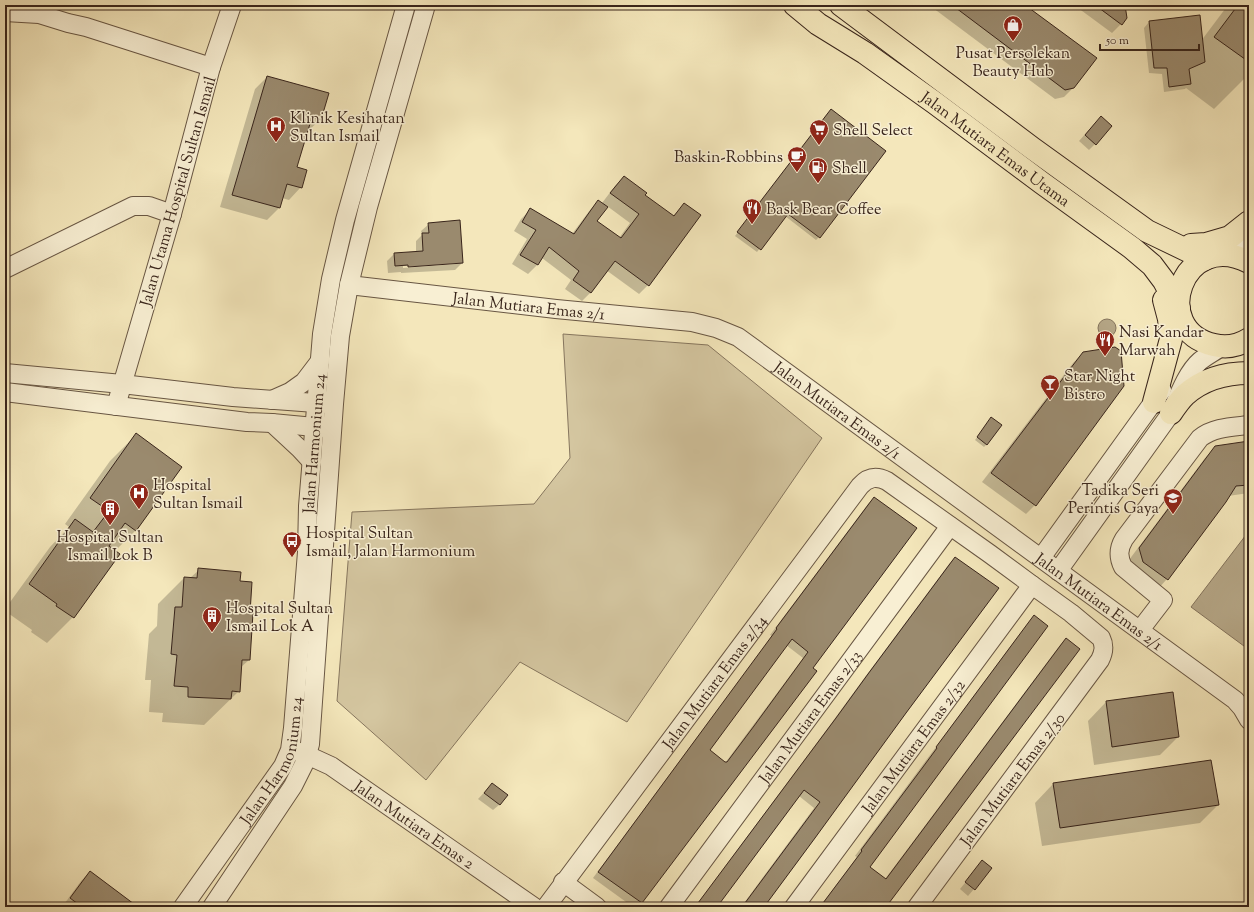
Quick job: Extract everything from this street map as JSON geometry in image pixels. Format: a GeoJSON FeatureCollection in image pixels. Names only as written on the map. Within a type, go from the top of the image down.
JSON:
{"type":"FeatureCollection","features":[{"type":"Feature","properties":{"kind":"main road","name":"Jalan Mutiara Emas Utama"},"geometry":{"type":"LineString","coordinates":[[795,5],[818,24],[865,53],[935,103],[1132,248],[1152,265],[1164,281],[1182,317],[1194,336],[1206,344],[1238,346]]}},
{"type":"Feature","properties":{"kind":"main road","name":"Jalan Mutiara Emas Utama"},"geometry":{"type":"LineString","coordinates":[[841,5],[1032,148],[1147,231],[1205,259]]}},
{"type":"Feature","properties":{"kind":"main road"},"geometry":{"type":"LineString","coordinates":[[1147,231],[1170,241],[1184,245],[1206,244],[1230,237],[1249,222]]}},
{"type":"Feature","properties":{"kind":"main road"},"geometry":{"type":"LineString","coordinates":[[1132,248],[1163,300],[1169,319],[1171,339],[1163,407]]}},
{"type":"Feature","properties":{"kind":"main road"},"geometry":{"type":"LineString","coordinates":[[1182,317],[1178,297],[1181,285],[1186,275],[1194,266],[1205,259],[1217,255],[1239,258]]}},
{"type":"Feature","properties":{"kind":"main road"},"geometry":{"type":"LineString","coordinates":[[1163,407],[1214,377],[1236,373],[1249,373]]}},
{"type":"Feature","properties":{"kind":"street"},"geometry":{"type":"LineString","coordinates":[[211,67],[232,5]]}},
{"type":"Feature","properties":{"kind":"street","name":"Jalan Harmonium 24"},"geometry":{"type":"LineString","coordinates":[[212,907],[293,786],[307,755],[312,733],[332,429],[325,403],[320,361],[322,334],[331,279],[345,220],[406,5]]}},
{"type":"Feature","properties":{"kind":"street","name":"Jalan Harmonium 24"},"geometry":{"type":"LineString","coordinates":[[183,907],[283,766],[290,750],[306,567],[314,427],[325,403],[340,336],[349,285],[368,207],[426,5]]}},
{"type":"Feature","properties":{"kind":"street","name":"Jalan Utama Hospital Sultan Ismail"},"geometry":{"type":"LineString","coordinates":[[6,12],[39,14],[86,27],[211,67],[172,214],[116,406]]}},
{"type":"Feature","properties":{"kind":"street"},"geometry":{"type":"LineString","coordinates":[[5,269],[133,206],[149,206],[172,214]]}},
{"type":"Feature","properties":{"kind":"street"},"geometry":{"type":"LineString","coordinates":[[1239,258],[1249,242]]}},
{"type":"Feature","properties":{"kind":"street","name":"Jalan Mutiara Emas 2/1"},"geometry":{"type":"LineString","coordinates":[[349,285],[556,309],[692,322],[716,328],[738,337],[1235,700],[1249,720]]}},
{"type":"Feature","properties":{"kind":"street"},"geometry":{"type":"LineString","coordinates":[[1058,571],[1163,407],[1165,385],[1181,345],[1182,317]]}},
{"type":"Feature","properties":{"kind":"street"},"geometry":{"type":"LineString","coordinates":[[1041,558],[1199,362],[1238,346]]}},
{"type":"Feature","properties":{"kind":"street"},"geometry":{"type":"LineString","coordinates":[[271,401],[290,392],[304,382],[320,361]]}},
{"type":"Feature","properties":{"kind":"street"},"geometry":{"type":"LineString","coordinates":[[5,373],[122,384],[271,401],[325,403]]}},
{"type":"Feature","properties":{"kind":"street"},"geometry":{"type":"LineString","coordinates":[[5,392],[247,422],[332,429]]}},
{"type":"Feature","properties":{"kind":"street"},"geometry":{"type":"LineString","coordinates":[[272,423],[312,462]]}},
{"type":"Feature","properties":{"kind":"street"},"geometry":{"type":"LineString","coordinates":[[1140,630],[1163,600],[1123,567],[1119,553],[1120,546],[1200,438],[1213,430],[1249,425]]}},
{"type":"Feature","properties":{"kind":"street","name":"Jalan Mutiara Emas 2/34"},"geometry":{"type":"LineString","coordinates":[[546,907],[563,882],[864,481],[876,478],[887,481],[950,526]]}},
{"type":"Feature","properties":{"kind":"street"},"geometry":{"type":"LineString","coordinates":[[950,526],[1032,585]]}},
{"type":"Feature","properties":{"kind":"street","name":"Jalan Mutiara Emas 2/33"},"geometry":{"type":"LineString","coordinates":[[669,907],[950,526]]}},
{"type":"Feature","properties":{"kind":"street","name":"Jalan Mutiara Emas 2/30"},"geometry":{"type":"LineString","coordinates":[[917,907],[1100,660],[1104,649],[1101,638],[1097,633],[1032,585]]}},
{"type":"Feature","properties":{"kind":"street","name":"Jalan Mutiara Emas 2/32"},"geometry":{"type":"LineString","coordinates":[[794,907],[1032,585]]}},
{"type":"Feature","properties":{"kind":"street","name":"Jalan Mutiara Emas 2"},"geometry":{"type":"LineString","coordinates":[[290,750],[307,755],[331,766],[534,907]]}},
{"type":"Feature","properties":{"kind":"street"},"geometry":{"type":"LineString","coordinates":[[563,882],[597,907]]}},
{"type":"Feature","properties":{"kind":"shaded area"},"geometry":{"type":"Polygon","coordinates":[[[1107,319],[1113,322],[1116,328],[1113,334],[1107,337],[1101,334],[1098,328],[1101,322],[1107,319]]]}},
{"type":"Feature","properties":{"kind":"shaded area"},"geometry":{"type":"Polygon","coordinates":[[[563,334],[708,345],[822,438],[627,722],[520,662],[426,780],[337,701],[352,512],[534,504],[570,458],[563,334]]]}},
{"type":"Feature","properties":{"kind":"shaded area"},"geometry":{"type":"Polygon","coordinates":[[[1249,531],[1249,649],[1248,649],[1191,607],[1249,531]]]}},
{"type":"Feature","properties":{"kind":"building"},"geometry":{"type":"Polygon","coordinates":[[[952,5],[1025,5],[1097,58],[1074,88],[1065,90],[952,5]]]}},
{"type":"Feature","properties":{"kind":"building"},"geometry":{"type":"Polygon","coordinates":[[[1095,5],[1125,5],[1127,18],[1122,25],[1095,5]]]}},
{"type":"Feature","properties":{"kind":"building"},"geometry":{"type":"Polygon","coordinates":[[[1238,5],[1249,5],[1249,62],[1214,37],[1238,5]]]}},
{"type":"Feature","properties":{"kind":"building"},"geometry":{"type":"Polygon","coordinates":[[[1200,15],[1205,62],[1189,69],[1191,84],[1169,87],[1167,68],[1154,68],[1149,21],[1200,15]]]}},
{"type":"Feature","properties":{"kind":"building","name":"Klinik Kesihatan Sultan Ismail"},"geometry":{"type":"Polygon","coordinates":[[[267,76],[329,93],[321,120],[312,117],[297,167],[307,170],[302,188],[287,184],[280,208],[232,195],[267,76]]]}},
{"type":"Feature","properties":{"kind":"building"},"geometry":{"type":"Polygon","coordinates":[[[831,109],[886,151],[820,238],[788,214],[761,250],[737,232],[831,109]]]}},
{"type":"Feature","properties":{"kind":"building"},"geometry":{"type":"Polygon","coordinates":[[[1101,116],[1112,126],[1096,145],[1085,135],[1101,116]]]}},
{"type":"Feature","properties":{"kind":"building"},"geometry":{"type":"Polygon","coordinates":[[[624,176],[647,193],[645,195],[674,216],[684,203],[701,215],[649,286],[615,261],[591,293],[573,280],[579,271],[549,247],[538,265],[520,255],[536,230],[522,222],[530,208],[574,234],[598,200],[608,207],[597,221],[621,238],[639,214],[610,193],[624,176]]]}},
{"type":"Feature","properties":{"kind":"building"},"geometry":{"type":"Polygon","coordinates":[[[460,220],[463,263],[408,267],[408,265],[395,266],[394,253],[423,251],[422,233],[429,233],[428,223],[460,220]]]}},
{"type":"Feature","properties":{"kind":"building"},"geometry":{"type":"Polygon","coordinates":[[[1115,347],[1121,351],[1124,386],[1036,506],[991,473],[1083,352],[1115,347]]]}},
{"type":"Feature","properties":{"kind":"building"},"geometry":{"type":"Polygon","coordinates":[[[991,417],[1002,425],[987,445],[977,437],[991,417]]]}},
{"type":"Feature","properties":{"kind":"building","name":"Hospital Sultan Ismail Lok B"},"geometry":{"type":"Polygon","coordinates":[[[136,433],[182,467],[136,531],[125,523],[109,546],[120,554],[74,618],[56,606],[57,604],[29,584],[75,519],[93,532],[109,511],[90,498],[136,433]]]}},
{"type":"Feature","properties":{"kind":"building"},"geometry":{"type":"Polygon","coordinates":[[[1249,441],[1249,485],[1236,486],[1226,502],[1168,580],[1143,562],[1139,548],[1215,446],[1249,441]]]}},
{"type":"Feature","properties":{"kind":"building"},"geometry":{"type":"Polygon","coordinates":[[[874,497],[917,528],[813,668],[817,671],[642,903],[598,872],[777,629],[776,628],[874,497]],[[792,639],[710,750],[727,762],[808,652],[792,639]]]}},
{"type":"Feature","properties":{"kind":"building"},"geometry":{"type":"Polygon","coordinates":[[[955,557],[999,588],[764,907],[742,907],[820,802],[804,790],[717,907],[695,907],[836,718],[955,557]]]}},
{"type":"Feature","properties":{"kind":"building","name":"Hospital Sultan Ismail Lok A"},"geometry":{"type":"Polygon","coordinates":[[[198,568],[241,572],[240,581],[252,582],[250,613],[253,613],[250,660],[242,660],[240,692],[232,691],[231,699],[188,697],[188,687],[174,686],[177,655],[171,654],[175,607],[182,607],[184,577],[197,578],[198,568]]]}},
{"type":"Feature","properties":{"kind":"building"},"geometry":{"type":"Polygon","coordinates":[[[1034,615],[1048,626],[870,867],[886,879],[1066,638],[1080,649],[886,907],[820,907],[937,748],[936,747],[1034,615]]]}},
{"type":"Feature","properties":{"kind":"building"},"geometry":{"type":"Polygon","coordinates":[[[1173,692],[1179,737],[1112,747],[1106,701],[1173,692]]]}},
{"type":"Feature","properties":{"kind":"building"},"geometry":{"type":"Polygon","coordinates":[[[1211,760],[1219,805],[1060,828],[1053,783],[1211,760]]]}},
{"type":"Feature","properties":{"kind":"building"},"geometry":{"type":"Polygon","coordinates":[[[492,783],[508,795],[500,805],[484,793],[492,783]]]}},
{"type":"Feature","properties":{"kind":"building"},"geometry":{"type":"Polygon","coordinates":[[[982,860],[992,868],[975,890],[965,882],[982,860]]]}},
{"type":"Feature","properties":{"kind":"building"},"geometry":{"type":"Polygon","coordinates":[[[90,871],[138,907],[82,907],[70,898],[90,871]]]}},
{"type":"Feature","properties":{"kind":"place","name":"Pusat Persolekan Beauty Hub"},"geometry":{"type":"Point","coordinates":[1013,42]}},
{"type":"Feature","properties":{"kind":"place","name":"Klinik Kesihatan Sultan Ismail"},"geometry":{"type":"Point","coordinates":[276,143]}},
{"type":"Feature","properties":{"kind":"place","name":"Shell Select"},"geometry":{"type":"Point","coordinates":[819,146]}},
{"type":"Feature","properties":{"kind":"place","name":"Baskin-Robbins"},"geometry":{"type":"Point","coordinates":[797,173]}},
{"type":"Feature","properties":{"kind":"place","name":"Shell"},"geometry":{"type":"Point","coordinates":[818,184]}},
{"type":"Feature","properties":{"kind":"place","name":"Bask Bear Coffee"},"geometry":{"type":"Point","coordinates":[752,225]}},
{"type":"Feature","properties":{"kind":"place","name":"Nasi Kandar Marwah"},"geometry":{"type":"Point","coordinates":[1105,357]}},
{"type":"Feature","properties":{"kind":"place","name":"Star Night Bistro"},"geometry":{"type":"Point","coordinates":[1050,401]}},
{"type":"Feature","properties":{"kind":"place","name":"Hospital Sultan Ismail"},"geometry":{"type":"Point","coordinates":[139,510]}},
{"type":"Feature","properties":{"kind":"place","name":"Tadika Seri Perintis Gaya"},"geometry":{"type":"Point","coordinates":[1173,515]}},
{"type":"Feature","properties":{"kind":"place","name":"Hospital Sultan Ismail Lok B"},"geometry":{"type":"Point","coordinates":[110,526]}},
{"type":"Feature","properties":{"kind":"place","name":"Hospital Sultan Ismail, Jalan Harmonium"},"geometry":{"type":"Point","coordinates":[292,558]}},
{"type":"Feature","properties":{"kind":"place","name":"Hospital Sultan Ismail Lok A"},"geometry":{"type":"Point","coordinates":[212,633]}}]}
